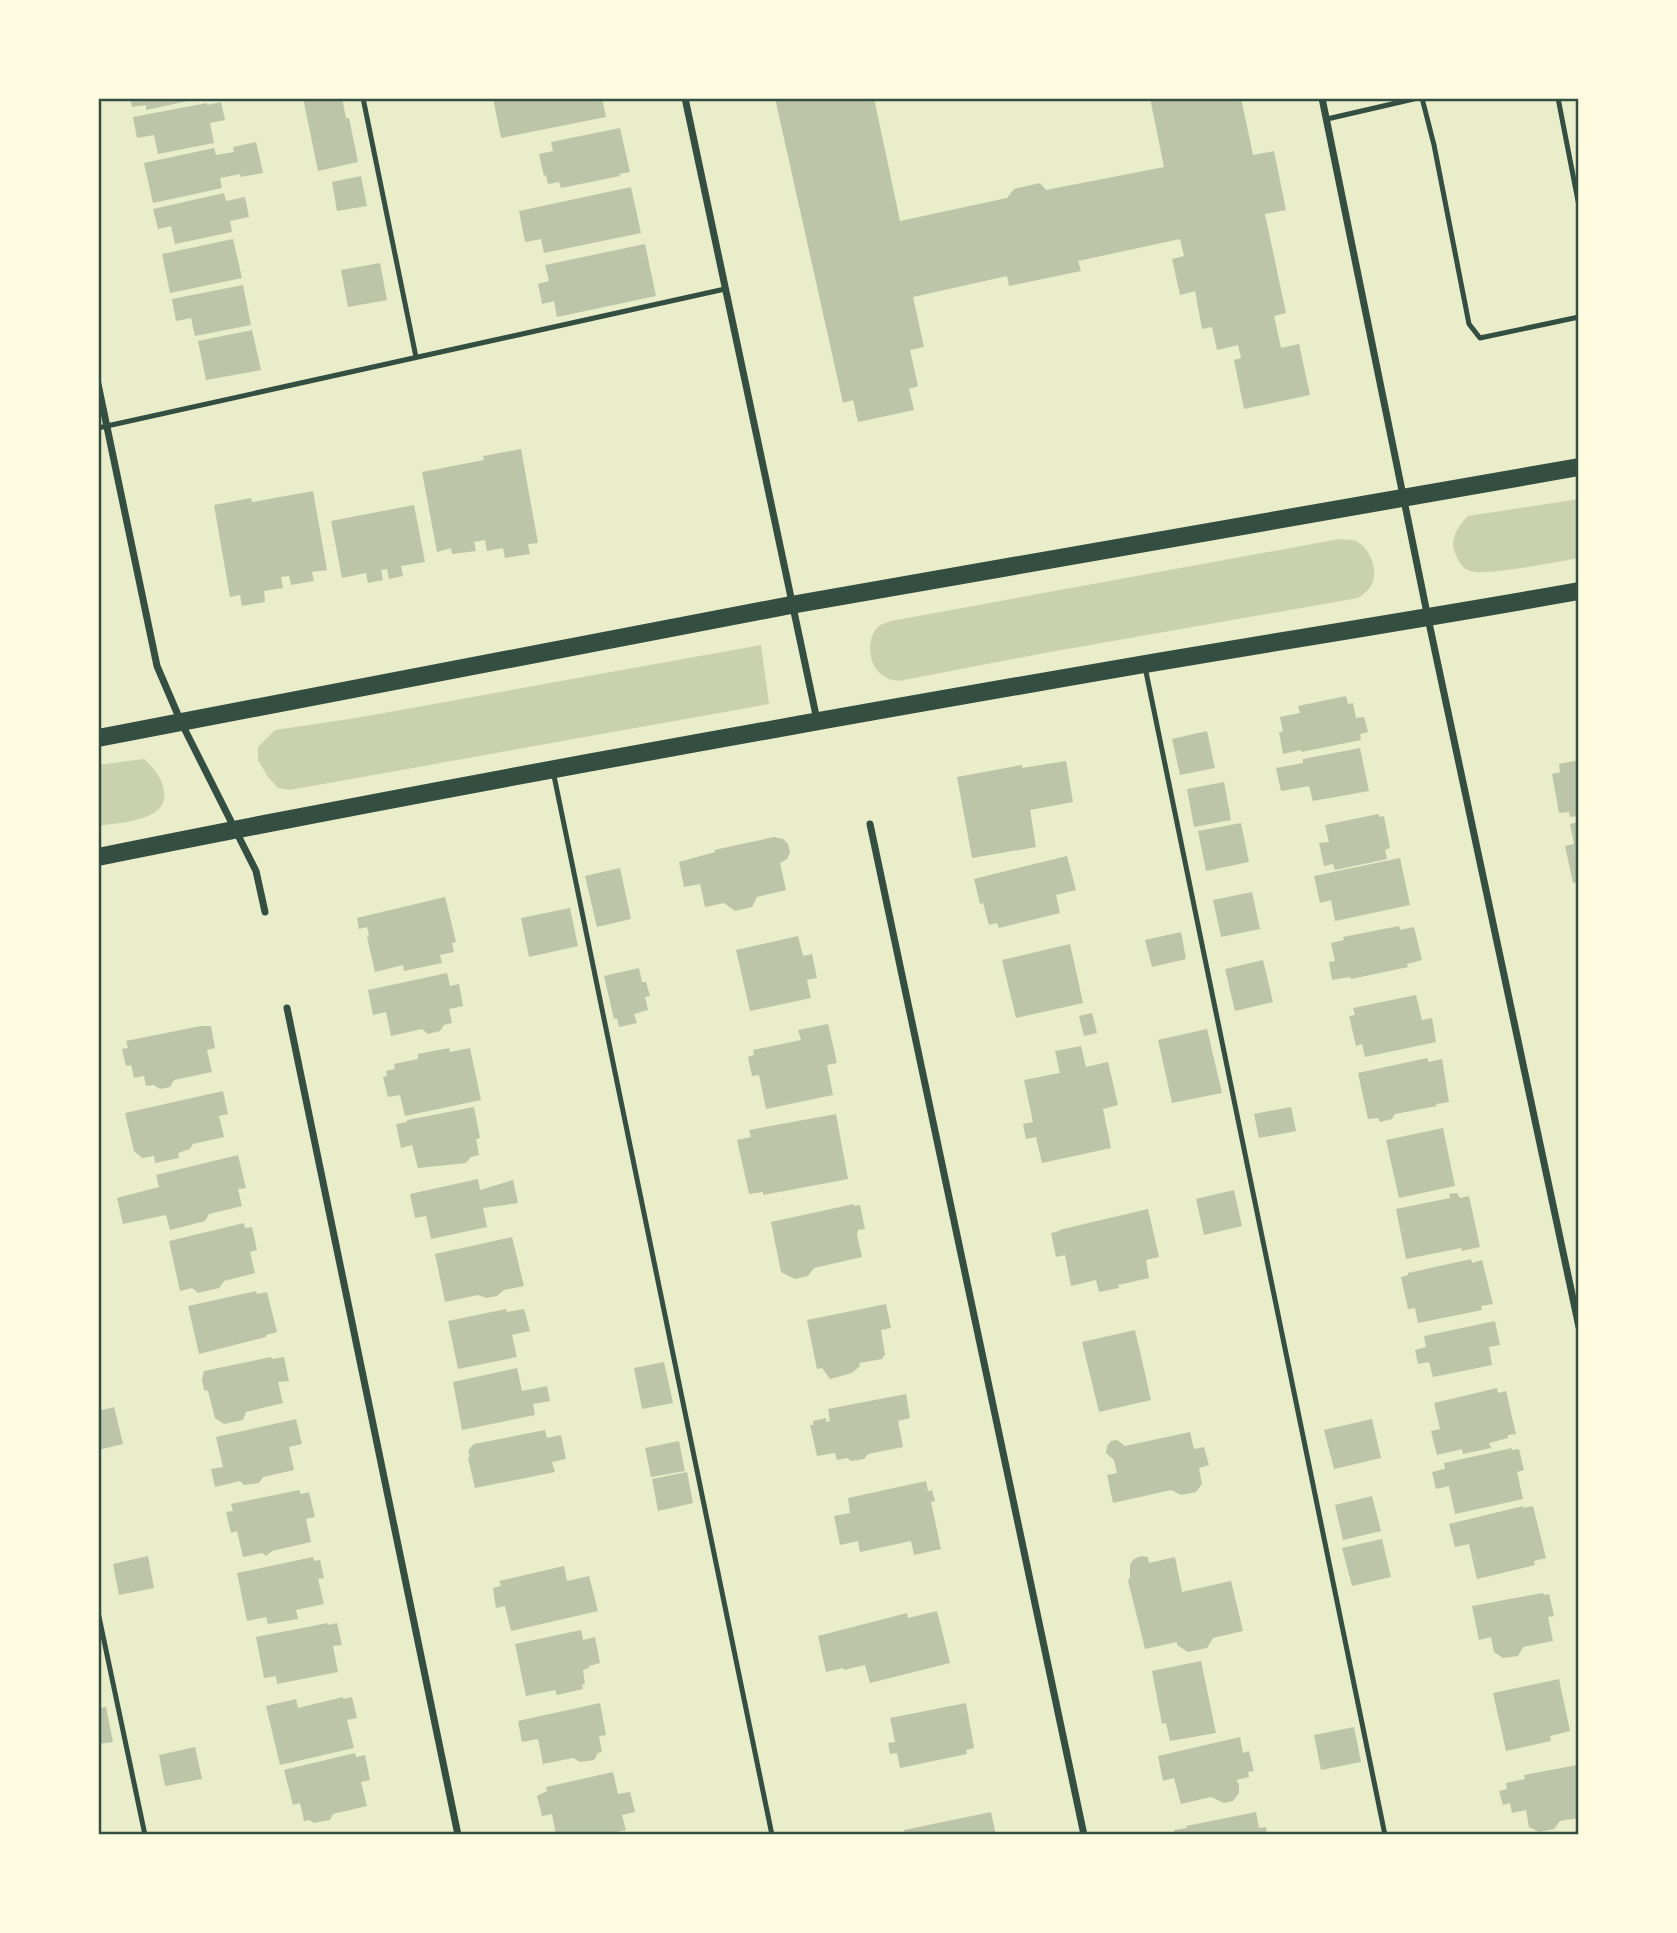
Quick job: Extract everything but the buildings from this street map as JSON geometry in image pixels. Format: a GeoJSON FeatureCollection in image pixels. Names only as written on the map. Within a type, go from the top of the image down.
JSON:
{"type":"FeatureCollection","features":[{"type":"Feature","properties":{"kind":"main road"},"geometry":{"type":"LineString","coordinates":[[98,738],[791,605],[1579,467]]}},
{"type":"Feature","properties":{"kind":"main road"},"geometry":{"type":"LineString","coordinates":[[98,857],[552,768],[1579,591]]}},
{"type":"Feature","properties":{"kind":"street"},"geometry":{"type":"LineString","coordinates":[[684,98],[817,721]]}},
{"type":"Feature","properties":{"kind":"street"},"geometry":{"type":"LineString","coordinates":[[1322,98],[1579,1327]]}},
{"type":"Feature","properties":{"kind":"street"},"geometry":{"type":"LineString","coordinates":[[98,384],[102,427],[157,666],[181,722],[256,871],[265,912]]}},
{"type":"Feature","properties":{"kind":"street"},"geometry":{"type":"LineString","coordinates":[[870,824],[1084,1835]]}},
{"type":"Feature","properties":{"kind":"street"},"geometry":{"type":"LineString","coordinates":[[287,1008],[458,1835]]}},
{"type":"Feature","properties":{"kind":"lane"},"geometry":{"type":"LineString","coordinates":[[363,98],[416,357]]}},
{"type":"Feature","properties":{"kind":"lane"},"geometry":{"type":"LineString","coordinates":[[1327,119],[1420,98],[1434,145],[1469,324],[1480,338],[1579,317]]}},
{"type":"Feature","properties":{"kind":"lane"},"geometry":{"type":"LineString","coordinates":[[1558,98],[1579,206]]}},
{"type":"Feature","properties":{"kind":"lane"},"geometry":{"type":"LineString","coordinates":[[102,427],[724,289]]}},
{"type":"Feature","properties":{"kind":"lane"},"geometry":{"type":"LineString","coordinates":[[1144,664],[1385,1835]]}},
{"type":"Feature","properties":{"kind":"lane"},"geometry":{"type":"LineString","coordinates":[[552,768],[772,1835]]}},
{"type":"Feature","properties":{"kind":"lane"},"geometry":{"type":"LineString","coordinates":[[98,1612],[145,1835]]}},
{"type":"Feature","properties":{"kind":"green space"},"geometry":{"type":"Polygon","coordinates":[[[1579,499],[1579,558],[1478,572],[1467,570],[1458,560],[1454,539],[1468,516],[1579,499]]]}},
{"type":"Feature","properties":{"kind":"green space"},"geometry":{"type":"Polygon","coordinates":[[[1339,539],[1356,541],[1366,549],[1374,567],[1370,588],[1358,598],[899,681],[888,679],[881,674],[872,661],[870,645],[875,631],[880,625],[890,621],[1339,539]]]}},
{"type":"Feature","properties":{"kind":"green space"},"geometry":{"type":"Polygon","coordinates":[[[761,645],[769,704],[290,790],[278,788],[258,760],[258,747],[275,730],[356,718],[761,645]]]}},
{"type":"Feature","properties":{"kind":"green space"},"geometry":{"type":"Polygon","coordinates":[[[144,759],[163,786],[163,801],[159,809],[141,819],[98,826],[98,765],[144,759]]]}}]}
